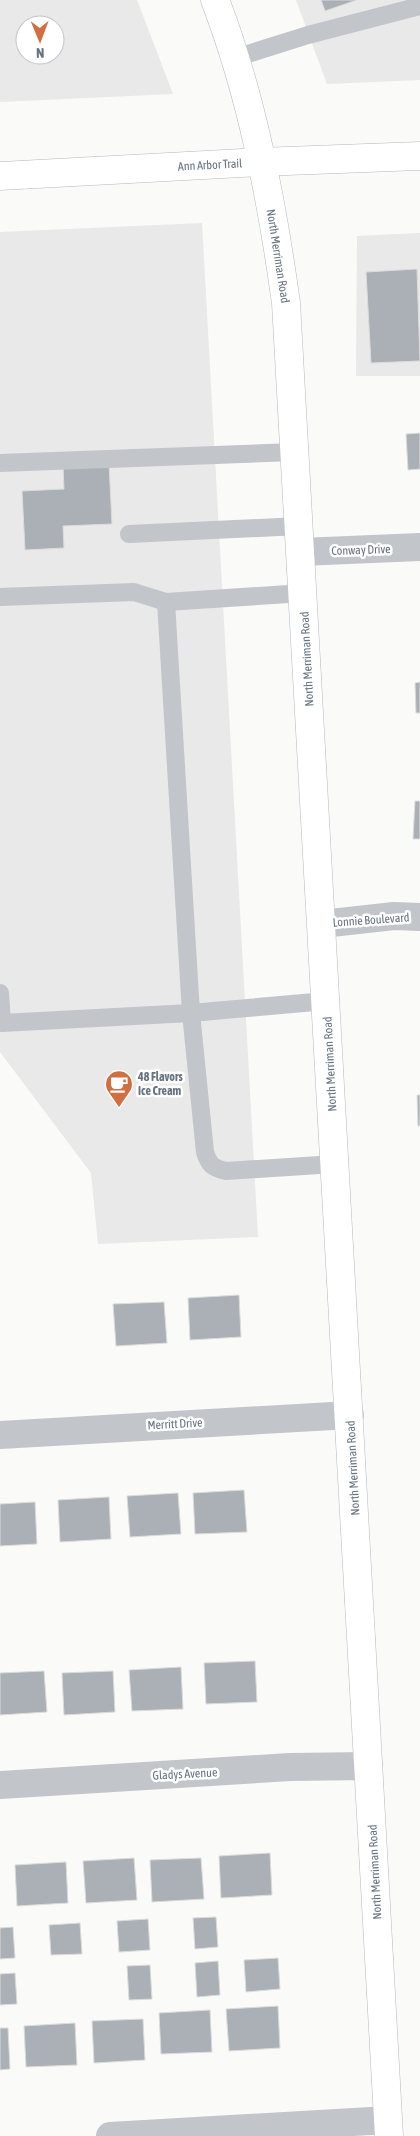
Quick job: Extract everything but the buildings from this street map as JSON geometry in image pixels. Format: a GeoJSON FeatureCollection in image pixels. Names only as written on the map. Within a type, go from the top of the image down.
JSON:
{"type":"FeatureCollection","features":[{"type":"Feature","properties":{"kind":"main road","name":"North Merriman Road"},"geometry":{"type":"LineString","coordinates":[[215,0],[242,78],[277,239],[286,303],[301,539],[389,2128]]}},
{"type":"Feature","properties":{"kind":"main road","name":"Ann Arbor Trail"},"geometry":{"type":"LineString","coordinates":[[0,176],[260,162],[420,156]]}},
{"type":"Feature","properties":{"kind":"street","name":"Conway Drive"},"geometry":{"type":"LineString","coordinates":[[301,539],[420,547]]}},
{"type":"Feature","properties":{"kind":"street","name":"Lonnie Boulevard"},"geometry":{"type":"LineString","coordinates":[[322,924],[394,916],[420,917]]}},
{"type":"Feature","properties":{"kind":"street","name":"Merritt Drive"},"geometry":{"type":"LineString","coordinates":[[0,1435],[350,1415]]}},
{"type":"Feature","properties":{"kind":"street","name":"Gladys Avenue"},"geometry":{"type":"LineString","coordinates":[[0,1785],[290,1767],[369,1766]]}},
{"type":"Feature","properties":{"kind":"street"},"geometry":{"type":"LineString","coordinates":[[110,2136],[389,2128]]}},
{"type":"Feature","properties":{"kind":"lane"},"geometry":{"type":"LineString","coordinates":[[235,58],[308,35],[420,6]]}},
{"type":"Feature","properties":{"kind":"lane"},"geometry":{"type":"LineString","coordinates":[[0,463],[295,452]]}},
{"type":"Feature","properties":{"kind":"lane"},"geometry":{"type":"LineString","coordinates":[[129,534],[301,539]]}},
{"type":"Feature","properties":{"kind":"lane"},"geometry":{"type":"LineString","coordinates":[[0,597],[134,592],[166,602],[304,593]]}},
{"type":"Feature","properties":{"kind":"lane"},"geometry":{"type":"LineString","coordinates":[[166,602],[191,1013],[205,1152],[208,1162],[214,1168],[226,1171],[336,1164]]}},
{"type":"Feature","properties":{"kind":"lane"},"geometry":{"type":"LineString","coordinates":[[0,993],[1,1024],[191,1013],[326,1001]]}},
{"type":"Feature","properties":{"kind":"shaded area"},"geometry":{"type":"Polygon","coordinates":[[[0,0],[137,0],[173,94],[0,102],[0,0]]]}},
{"type":"Feature","properties":{"kind":"shaded area"},"geometry":{"type":"Polygon","coordinates":[[[296,0],[420,0],[420,80],[327,84],[296,0]]]}},
{"type":"Feature","properties":{"kind":"shaded area"},"geometry":{"type":"Polygon","coordinates":[[[202,223],[258,1237],[98,1244],[91,1173],[0,1052],[0,232],[202,223]]]}},
{"type":"Feature","properties":{"kind":"shaded area"},"geometry":{"type":"Polygon","coordinates":[[[420,233],[420,376],[356,376],[357,236],[420,233]]]}},
{"type":"Feature","properties":{"kind":"place","name":"48 Flavors Ice Cream"},"geometry":{"type":"Point","coordinates":[119,1108]}}]}
